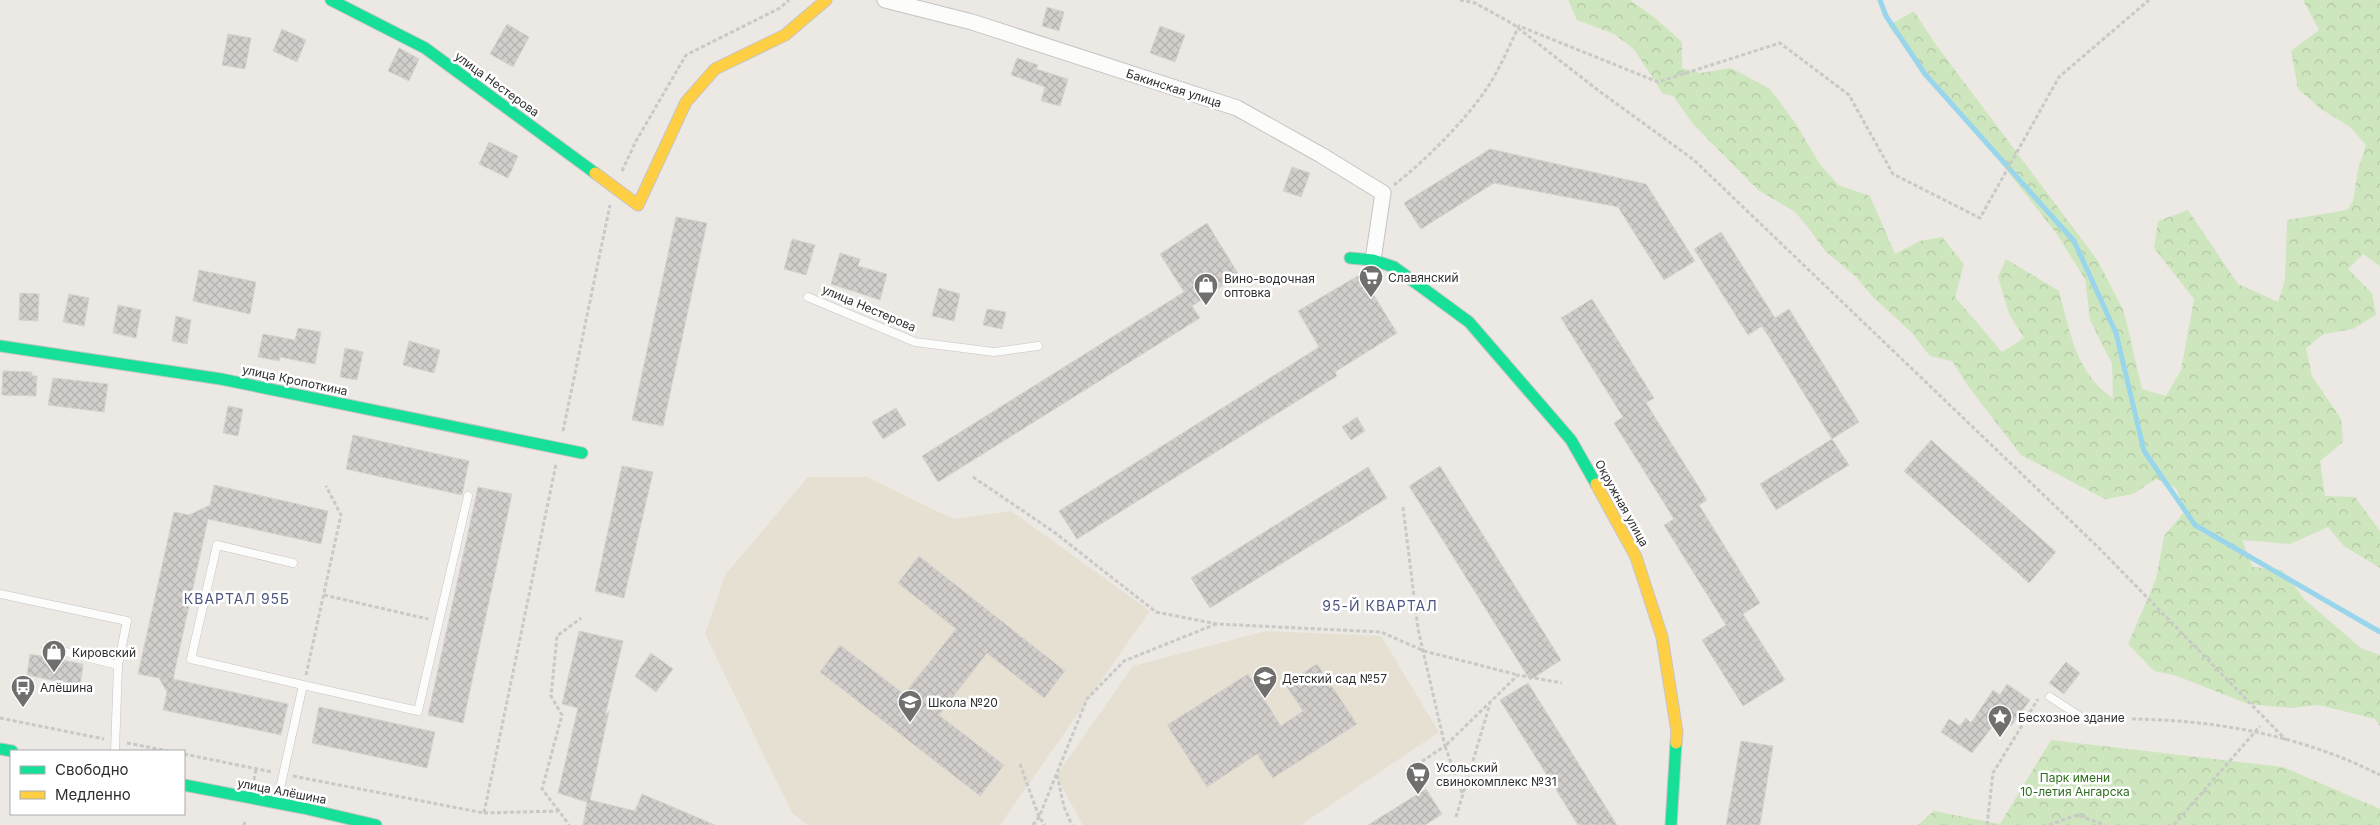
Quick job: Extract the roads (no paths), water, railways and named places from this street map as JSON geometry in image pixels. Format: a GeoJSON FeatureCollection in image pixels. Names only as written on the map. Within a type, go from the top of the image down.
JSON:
{"type":"FeatureCollection","features":[{"type":"Feature","properties":{"kind":"street","name":"улица Нестерова"},"geometry":{"type":"LineString","coordinates":[[331,0],[425,48],[638,204],[686,102],[715,69],[785,35],[826,0]]}},
{"type":"Feature","properties":{"kind":"street","name":"Бакинская улица"},"geometry":{"type":"LineString","coordinates":[[885,0],[972,22],[1237,108],[1321,155],[1383,193],[1373,260]]}},
{"type":"Feature","properties":{"kind":"street"},"geometry":{"type":"LineString","coordinates":[[1350,258],[1373,260]]}},
{"type":"Feature","properties":{"kind":"street","name":"Окружная улица"},"geometry":{"type":"LineString","coordinates":[[1373,260],[1394,267],[1469,322],[1571,440],[1636,557],[1662,637],[1677,732],[1671,825]]}},
{"type":"Feature","properties":{"kind":"street","name":"улица Кропоткина"},"geometry":{"type":"LineString","coordinates":[[0,346],[221,379],[582,453]]}},
{"type":"Feature","properties":{"kind":"street","name":"улица Алёшина"},"geometry":{"type":"LineString","coordinates":[[185,785],[376,825]]}},
{"type":"Feature","properties":{"kind":"lane","name":"улица Нестерова"},"geometry":{"type":"LineString","coordinates":[[808,297],[915,342],[994,352],[1038,346]]}},
{"type":"Feature","properties":{"kind":"lane"},"geometry":{"type":"LineString","coordinates":[[293,563],[217,545],[191,659],[418,711],[468,496]]}},
{"type":"Feature","properties":{"kind":"lane"},"geometry":{"type":"LineString","coordinates":[[0,594],[127,621],[118,665],[114,750]]}},
{"type":"Feature","properties":{"kind":"lane"},"geometry":{"type":"LineString","coordinates":[[46,647],[118,665]]}},
{"type":"Feature","properties":{"kind":"lane"},"geometry":{"type":"LineString","coordinates":[[277,804],[303,685]]}},
{"type":"Feature","properties":{"kind":"lane"},"geometry":{"type":"LineString","coordinates":[[2050,697],[2081,717]]}},
{"type":"Feature","properties":{"kind":"waterway"},"geometry":{"type":"LineString","coordinates":[[1880,0],[1886,16],[1925,74],[2074,241],[2116,333],[2144,451],[2195,525],[2380,632]]}},
{"type":"Feature","properties":{"kind":"place","name":"Славянский"},"geometry":{"type":"Point","coordinates":[1371,298]}},
{"type":"Feature","properties":{"kind":"place","name":"Вино-водочная оптовка"},"geometry":{"type":"Point","coordinates":[1206,306]}},
{"type":"Feature","properties":{"kind":"place","name":"Кировский"},"geometry":{"type":"Point","coordinates":[54,673]}},
{"type":"Feature","properties":{"kind":"place","name":"Детский сад №57"},"geometry":{"type":"Point","coordinates":[1265,699]}},
{"type":"Feature","properties":{"kind":"place","name":"Алёшина"},"geometry":{"type":"Point","coordinates":[23,708]}},
{"type":"Feature","properties":{"kind":"place","name":"Школа №20"},"geometry":{"type":"Point","coordinates":[910,723]}},
{"type":"Feature","properties":{"kind":"place","name":"Бесхозное здание"},"geometry":{"type":"Point","coordinates":[2000,738]}},
{"type":"Feature","properties":{"kind":"place","name":"Усольский свинокомплекс №31"},"geometry":{"type":"Point","coordinates":[1418,795]}},
{"type":"Feature","properties":{"kind":"district","name":"КВАРТАЛ 95Б"},"geometry":{"type":"Point","coordinates":[237,598]}},
{"type":"Feature","properties":{"kind":"district","name":"95-Й КВАРТАЛ"},"geometry":{"type":"Point","coordinates":[1380,605]}},
{"type":"Feature","properties":{"kind":"park label","name":"Парк имени 10-летия Ангарска"},"geometry":{"type":"Point","coordinates":[2075,784]}}]}
